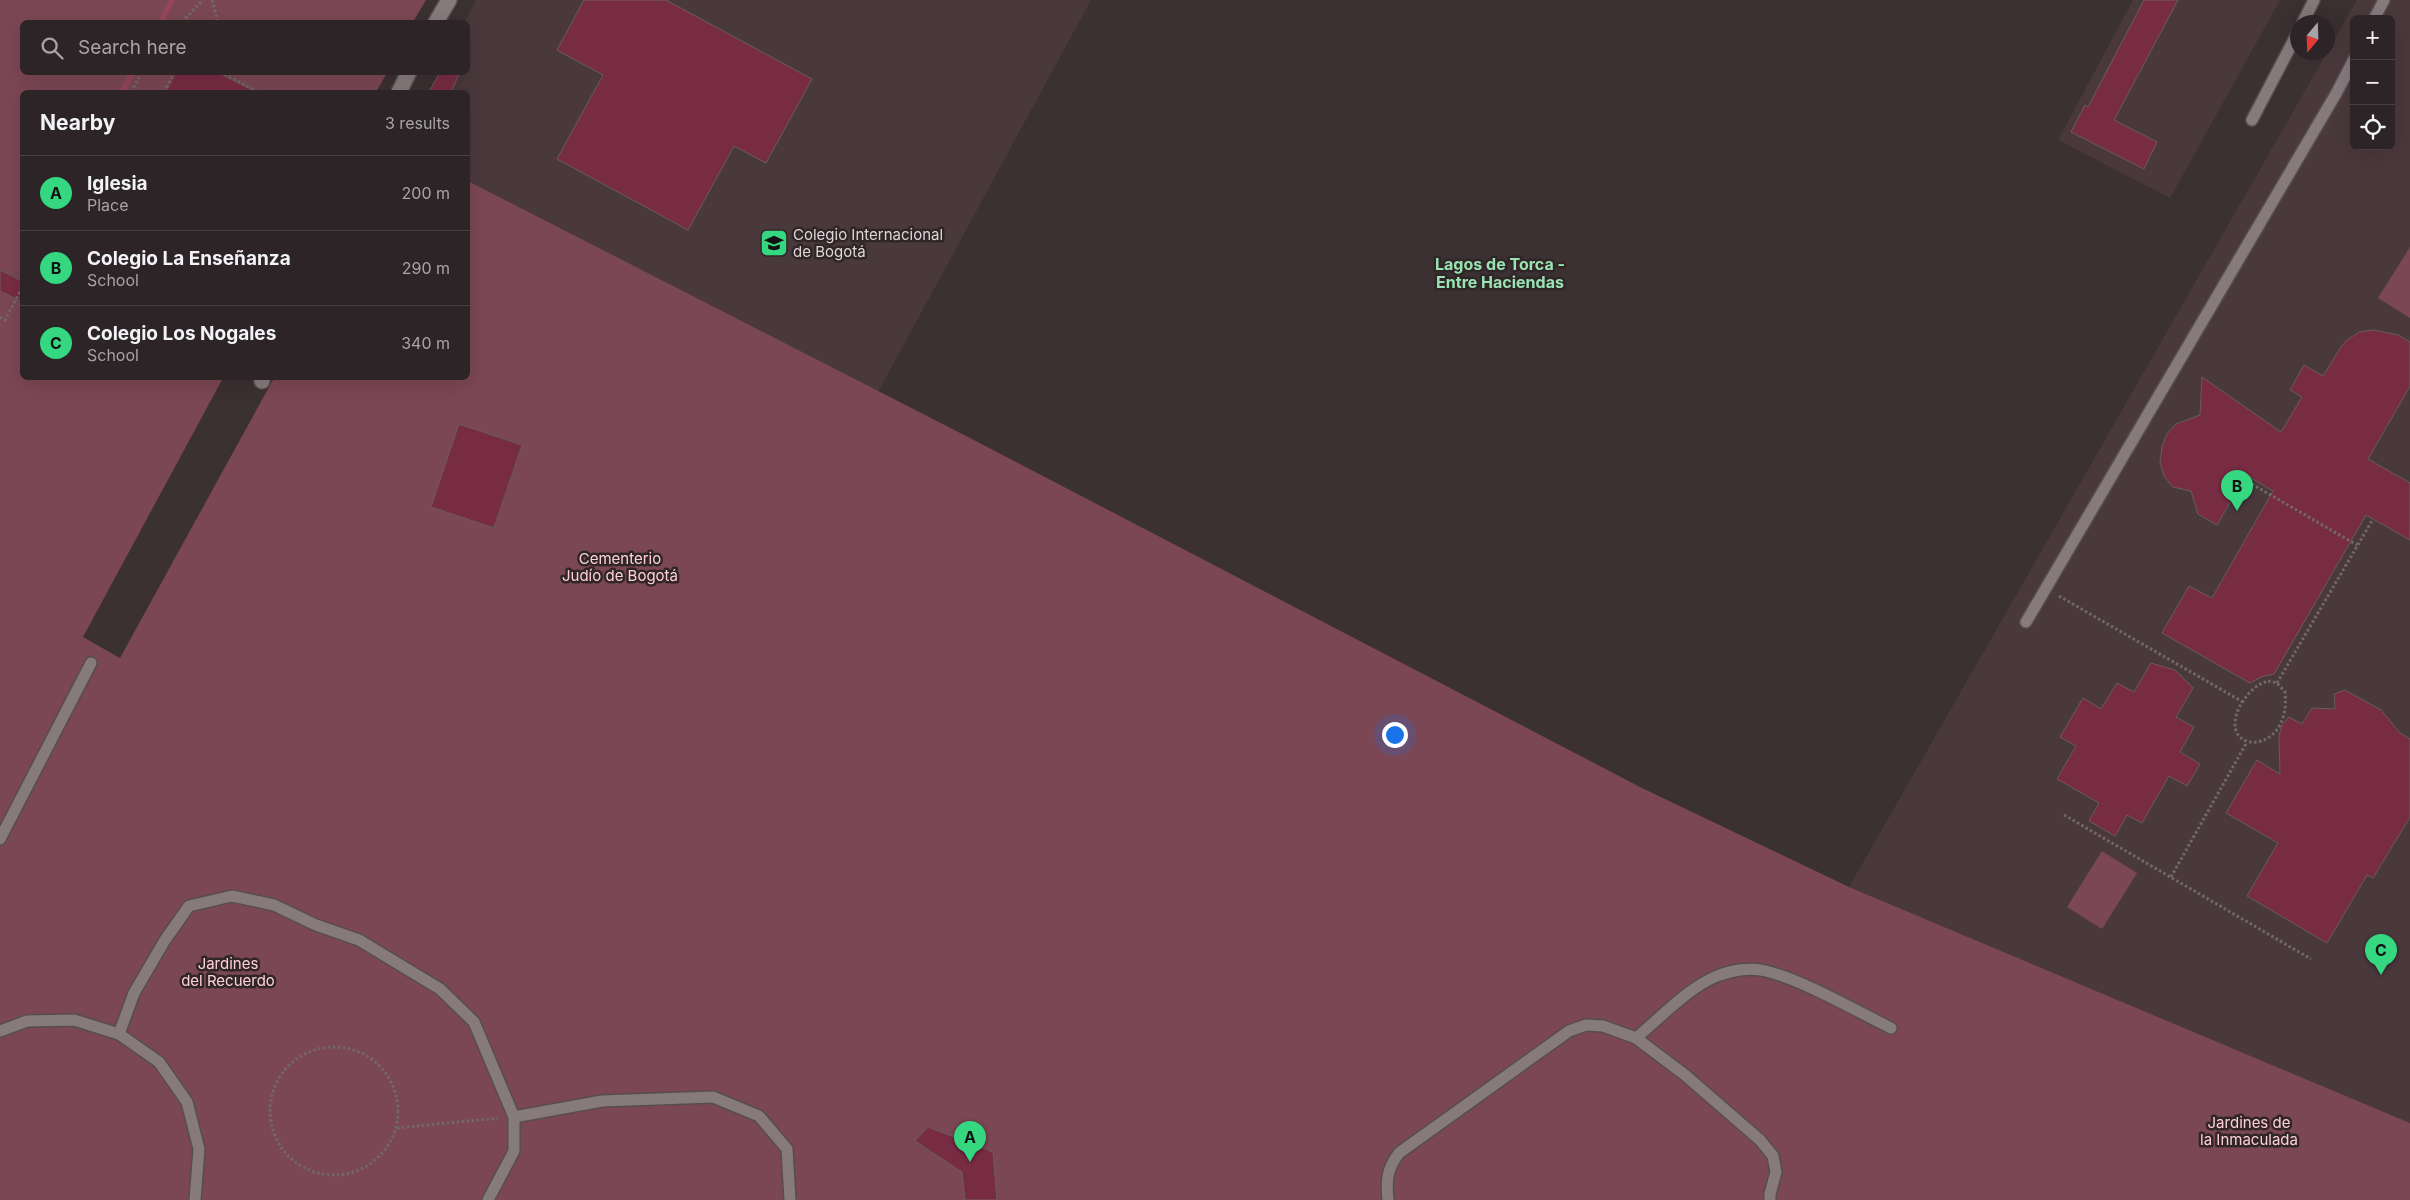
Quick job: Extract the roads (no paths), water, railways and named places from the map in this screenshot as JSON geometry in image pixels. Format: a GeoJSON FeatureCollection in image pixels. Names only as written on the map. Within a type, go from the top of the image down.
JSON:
{"type":"FeatureCollection","features":[{"type":"Feature","properties":{"kind":"street"},"geometry":{"type":"LineString","coordinates":[[437,20],[449,0]]}},
{"type":"Feature","properties":{"kind":"street"},"geometry":{"type":"LineString","coordinates":[[400,90],[408,75]]}},
{"type":"Feature","properties":{"kind":"lane"},"geometry":{"type":"LineString","coordinates":[[2306,15],[2314,0]]}},
{"type":"Feature","properties":{"kind":"lane"},"geometry":{"type":"LineString","coordinates":[[2376,15],[2384,0]]}},
{"type":"Feature","properties":{"kind":"lane"},"geometry":{"type":"LineString","coordinates":[[2252,120],[2290,47]]}},
{"type":"Feature","properties":{"kind":"lane"},"geometry":{"type":"LineString","coordinates":[[2026,622],[2332,101],[2353,60]]}},
{"type":"Feature","properties":{"kind":"lane"},"geometry":{"type":"LineString","coordinates":[[0,839],[91,663]]}},
{"type":"Feature","properties":{"kind":"lane"},"geometry":{"type":"LineString","coordinates":[[119,1034],[134,993],[165,940],[189,906],[232,896],[274,905],[316,926],[359,940],[440,989],[474,1022],[514,1117],[514,1151],[488,1200]]}},
{"type":"Feature","properties":{"kind":"lane"},"geometry":{"type":"LineString","coordinates":[[1636,1038],[1693,990],[1716,976],[1740,970],[1765,971],[1794,981],[1891,1028]]}},
{"type":"Feature","properties":{"kind":"lane"},"geometry":{"type":"LineString","coordinates":[[0,1031],[27,1021],[74,1020],[119,1034],[159,1062],[186,1102],[200,1149],[195,1200]]}},
{"type":"Feature","properties":{"kind":"lane"},"geometry":{"type":"LineString","coordinates":[[1388,1200],[1386,1178],[1390,1164],[1399,1153],[1569,1031],[1586,1025],[1603,1026],[1636,1038],[1685,1074],[1760,1140],[1773,1156],[1776,1172],[1767,1198]]}},
{"type":"Feature","properties":{"kind":"lane"},"geometry":{"type":"LineString","coordinates":[[514,1117],[602,1101],[713,1097],[759,1116],[787,1149],[790,1200]]}},
{"type":"Feature","properties":{"kind":"waterway"},"geometry":{"type":"LineString","coordinates":[[162,20],[172,0]]}},
{"type":"Feature","properties":{"kind":"waterway"},"geometry":{"type":"LineString","coordinates":[[123,90],[131,75]]}},
{"type":"Feature","properties":{"kind":"place","name":"Colegio Internacional de Bogotá"},"geometry":{"type":"Point","coordinates":[774,243]}},
{"type":"Feature","properties":{"kind":"place","name":"Colegio La Enseñanza"},"geometry":{"type":"Point","coordinates":[2237,511]}},
{"type":"Feature","properties":{"kind":"place","name":"Colegio Los Nogales"},"geometry":{"type":"Point","coordinates":[2381,975]}},
{"type":"Feature","properties":{"kind":"place","name":"Iglesia"},"geometry":{"type":"Point","coordinates":[970,1162]}},
{"type":"Feature","properties":{"kind":"district","name":"Lagos de Torca - Entre Haciendas"},"geometry":{"type":"Point","coordinates":[1500,273]}},
{"type":"Feature","properties":{"kind":"park label","name":"Cementerio Judío de Bogotá"},"geometry":{"type":"Point","coordinates":[620,566]}},
{"type":"Feature","properties":{"kind":"park label","name":"Jardines del Recuerdo"},"geometry":{"type":"Point","coordinates":[228,972]}},
{"type":"Feature","properties":{"kind":"park label","name":"Jardines de la Inmaculada"},"geometry":{"type":"Point","coordinates":[2249,1130]}}]}
